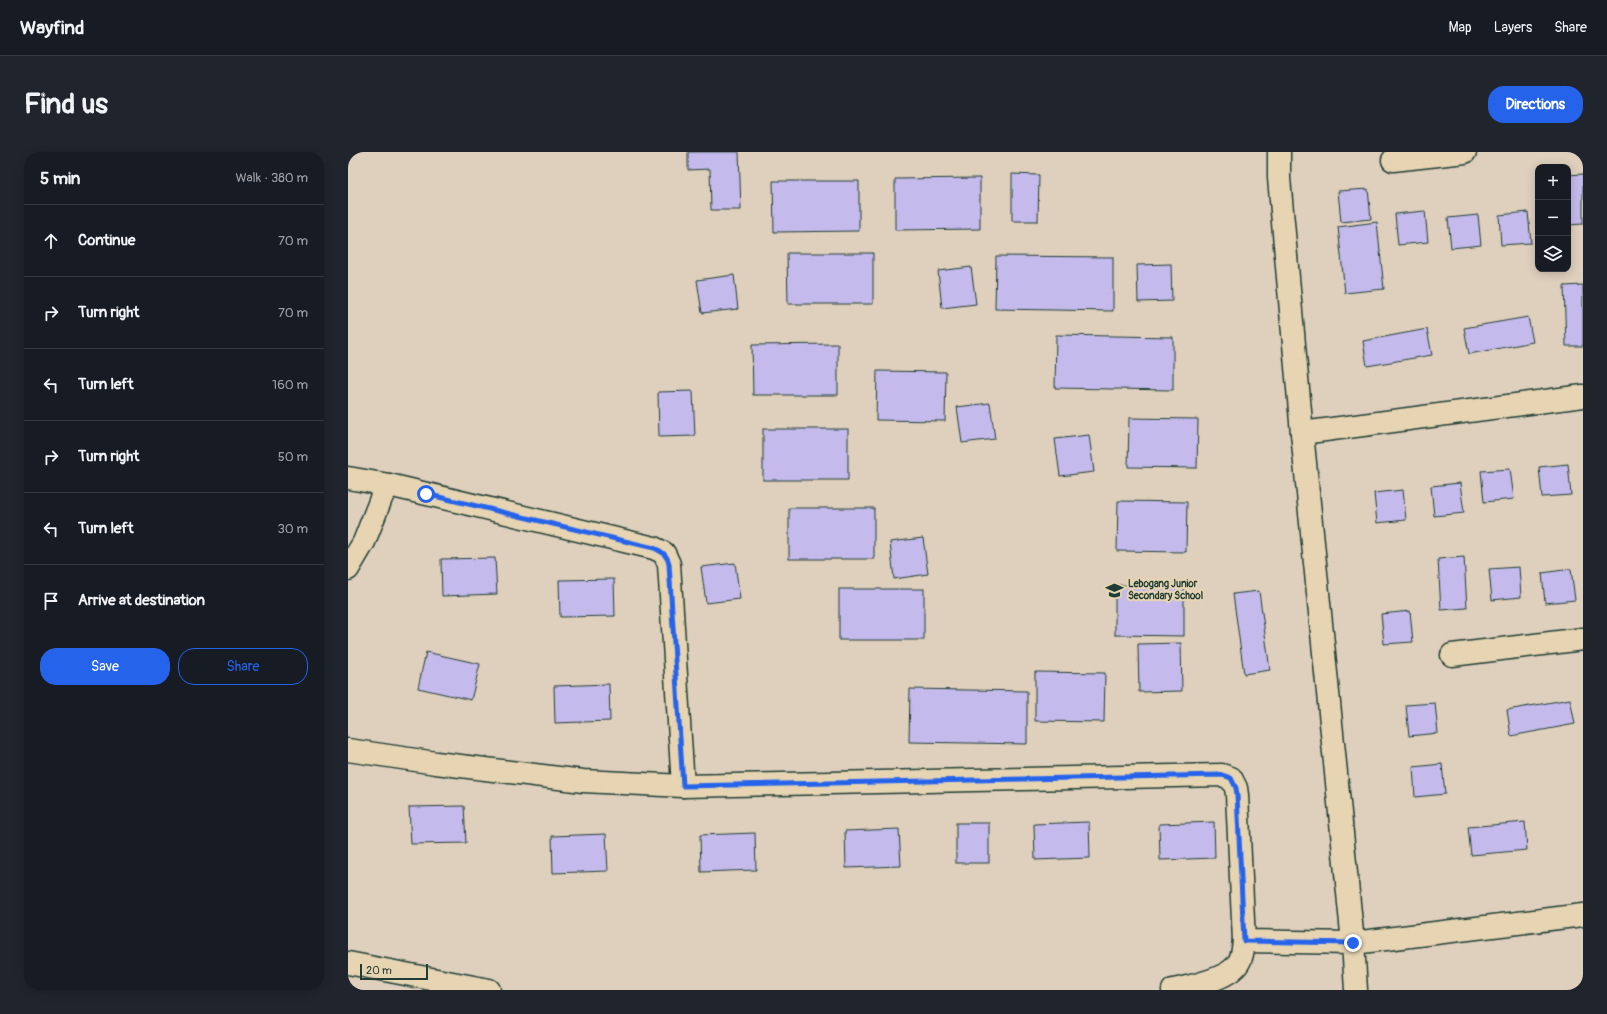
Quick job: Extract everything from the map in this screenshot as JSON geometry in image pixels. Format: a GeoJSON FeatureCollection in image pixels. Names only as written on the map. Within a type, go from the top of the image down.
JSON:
{"type":"FeatureCollection","features":[{"type":"Feature","properties":{"kind":"street"},"geometry":{"type":"LineString","coordinates":[[1279,152],[1279,178],[1302,433],[1353,943],[1356,990]]}},
{"type":"Feature","properties":{"kind":"street"},"geometry":{"type":"LineString","coordinates":[[1393,160],[1465,152]]}},
{"type":"Feature","properties":{"kind":"street"},"geometry":{"type":"LineString","coordinates":[[1302,433],[1583,396]]}},
{"type":"Feature","properties":{"kind":"street"},"geometry":{"type":"LineString","coordinates":[[348,478],[390,484],[654,548],[664,553],[669,564],[683,786]]}},
{"type":"Feature","properties":{"kind":"street"},"geometry":{"type":"LineString","coordinates":[[348,569],[364,542],[382,496],[390,484]]}},
{"type":"Feature","properties":{"kind":"street"},"geometry":{"type":"LineString","coordinates":[[1452,655],[1583,639]]}},
{"type":"Feature","properties":{"kind":"street"},"geometry":{"type":"LineString","coordinates":[[348,750],[436,763],[583,781],[683,786],[1222,775],[1231,778],[1236,788],[1237,795],[1244,941],[1240,960],[1236,966],[1208,982],[1174,990]]}},
{"type":"Feature","properties":{"kind":"street"},"geometry":{"type":"LineString","coordinates":[[1244,941],[1353,943],[1583,914]]}},
{"type":"Feature","properties":{"kind":"street"},"geometry":{"type":"LineString","coordinates":[[348,963],[489,990]]}},
{"type":"Feature","properties":{"kind":"building"},"geometry":{"type":"Polygon","coordinates":[[[688,152],[739,152],[741,210],[711,210],[710,169],[688,170],[688,152]]]}},
{"type":"Feature","properties":{"kind":"building"},"geometry":{"type":"Polygon","coordinates":[[[1012,174],[1039,175],[1038,221],[1012,221],[1012,174]]]}},
{"type":"Feature","properties":{"kind":"building"},"geometry":{"type":"Polygon","coordinates":[[[1583,174],[1583,224],[1571,225],[1571,175],[1583,174]]]}},
{"type":"Feature","properties":{"kind":"building"},"geometry":{"type":"Polygon","coordinates":[[[980,178],[980,229],[895,230],[895,179],[980,178]]]}},
{"type":"Feature","properties":{"kind":"building"},"geometry":{"type":"Polygon","coordinates":[[[773,181],[859,181],[859,231],[774,232],[773,181]]]}},
{"type":"Feature","properties":{"kind":"building"},"geometry":{"type":"Polygon","coordinates":[[[1368,189],[1371,219],[1341,222],[1338,191],[1368,189]]]}},
{"type":"Feature","properties":{"kind":"building"},"geometry":{"type":"Polygon","coordinates":[[[1425,211],[1428,242],[1398,245],[1395,214],[1425,211]]]}},
{"type":"Feature","properties":{"kind":"building"},"geometry":{"type":"Polygon","coordinates":[[[1528,212],[1531,243],[1501,245],[1499,215],[1528,212]]]}},
{"type":"Feature","properties":{"kind":"building"},"geometry":{"type":"Polygon","coordinates":[[[1478,215],[1481,245],[1451,248],[1448,218],[1478,215]]]}},
{"type":"Feature","properties":{"kind":"building"},"geometry":{"type":"Polygon","coordinates":[[[1377,222],[1384,289],[1345,293],[1338,227],[1377,222]]]}},
{"type":"Feature","properties":{"kind":"building"},"geometry":{"type":"Polygon","coordinates":[[[787,253],[873,253],[873,304],[788,304],[787,253]]]}},
{"type":"Feature","properties":{"kind":"building"},"geometry":{"type":"Polygon","coordinates":[[[996,256],[1113,257],[1113,311],[995,309],[996,256]]]}},
{"type":"Feature","properties":{"kind":"building"},"geometry":{"type":"Polygon","coordinates":[[[1171,264],[1172,301],[1138,302],[1137,265],[1171,264]]]}},
{"type":"Feature","properties":{"kind":"building"},"geometry":{"type":"Polygon","coordinates":[[[971,267],[976,304],[942,308],[938,271],[971,267]]]}},
{"type":"Feature","properties":{"kind":"building"},"geometry":{"type":"Polygon","coordinates":[[[734,275],[738,309],[702,313],[697,280],[734,275]]]}},
{"type":"Feature","properties":{"kind":"building"},"geometry":{"type":"Polygon","coordinates":[[[1583,285],[1583,346],[1566,346],[1564,286],[1583,285]]]}},
{"type":"Feature","properties":{"kind":"building"},"geometry":{"type":"Polygon","coordinates":[[[1528,317],[1533,342],[1469,354],[1464,328],[1528,317]]]}},
{"type":"Feature","properties":{"kind":"building"},"geometry":{"type":"Polygon","coordinates":[[[1427,329],[1432,355],[1367,366],[1363,341],[1427,329]]]}},
{"type":"Feature","properties":{"kind":"building"},"geometry":{"type":"Polygon","coordinates":[[[1056,335],[1173,337],[1173,390],[1055,388],[1056,335]]]}},
{"type":"Feature","properties":{"kind":"building"},"geometry":{"type":"Polygon","coordinates":[[[838,344],[838,395],[753,395],[752,345],[838,344]]]}},
{"type":"Feature","properties":{"kind":"building"},"geometry":{"type":"Polygon","coordinates":[[[877,371],[946,372],[945,421],[876,420],[877,371]]]}},
{"type":"Feature","properties":{"kind":"building"},"geometry":{"type":"Polygon","coordinates":[[[693,391],[695,436],[659,437],[658,392],[693,391]]]}},
{"type":"Feature","properties":{"kind":"building"},"geometry":{"type":"Polygon","coordinates":[[[990,403],[995,439],[962,443],[957,407],[990,403]]]}},
{"type":"Feature","properties":{"kind":"building"},"geometry":{"type":"Polygon","coordinates":[[[1129,418],[1198,419],[1197,468],[1128,467],[1129,418]]]}},
{"type":"Feature","properties":{"kind":"building"},"geometry":{"type":"Polygon","coordinates":[[[763,429],[848,429],[848,480],[763,480],[763,429]]]}},
{"type":"Feature","properties":{"kind":"building"},"geometry":{"type":"Polygon","coordinates":[[[1089,435],[1094,472],[1060,476],[1055,439],[1089,435]]]}},
{"type":"Feature","properties":{"kind":"building"},"geometry":{"type":"Polygon","coordinates":[[[1568,464],[1571,495],[1542,497],[1539,467],[1568,464]]]}},
{"type":"Feature","properties":{"kind":"building"},"geometry":{"type":"Polygon","coordinates":[[[1510,469],[1514,499],[1484,502],[1481,471],[1510,469]]]}},
{"type":"Feature","properties":{"kind":"building"},"geometry":{"type":"Polygon","coordinates":[[[1460,483],[1464,513],[1434,516],[1431,486],[1460,483]]]}},
{"type":"Feature","properties":{"kind":"building"},"geometry":{"type":"Polygon","coordinates":[[[1403,490],[1406,520],[1377,523],[1374,493],[1403,490]]]}},
{"type":"Feature","properties":{"kind":"building"},"geometry":{"type":"Polygon","coordinates":[[[1118,501],[1187,502],[1186,552],[1117,551],[1118,501]]]}},
{"type":"Feature","properties":{"kind":"building"},"geometry":{"type":"Polygon","coordinates":[[[789,508],[874,508],[874,559],[789,559],[789,508]]]}},
{"type":"Feature","properties":{"kind":"building"},"geometry":{"type":"Polygon","coordinates":[[[923,538],[928,574],[894,579],[890,542],[923,538]]]}},
{"type":"Feature","properties":{"kind":"building"},"geometry":{"type":"Polygon","coordinates":[[[1464,557],[1467,608],[1441,610],[1438,559],[1464,557]]]}},
{"type":"Feature","properties":{"kind":"building"},"geometry":{"type":"Polygon","coordinates":[[[495,558],[497,594],[442,596],[441,559],[495,558]]]}},
{"type":"Feature","properties":{"kind":"building"},"geometry":{"type":"Polygon","coordinates":[[[735,563],[740,599],[706,603],[701,567],[735,563]]]}},
{"type":"Feature","properties":{"kind":"building"},"geometry":{"type":"Polygon","coordinates":[[[1519,567],[1521,597],[1492,600],[1489,569],[1519,567]]]}},
{"type":"Feature","properties":{"kind":"building"},"geometry":{"type":"Polygon","coordinates":[[[1571,569],[1575,600],[1545,603],[1542,573],[1571,569]]]}},
{"type":"Feature","properties":{"kind":"building"},"geometry":{"type":"Polygon","coordinates":[[[614,579],[615,616],[560,617],[559,580],[614,579]]]}},
{"type":"Feature","properties":{"kind":"building"},"geometry":{"type":"Polygon","coordinates":[[[1115,585],[1184,586],[1184,636],[1115,635],[1115,585]]]}},
{"type":"Feature","properties":{"kind":"building"},"geometry":{"type":"Polygon","coordinates":[[[839,589],[924,589],[924,640],[839,640],[839,589]]]}},
{"type":"Feature","properties":{"kind":"building"},"geometry":{"type":"Polygon","coordinates":[[[1259,591],[1270,670],[1244,674],[1233,594],[1259,591]]]}},
{"type":"Feature","properties":{"kind":"building"},"geometry":{"type":"Polygon","coordinates":[[[1410,611],[1413,642],[1384,644],[1381,614],[1410,611]]]}},
{"type":"Feature","properties":{"kind":"building"},"geometry":{"type":"Polygon","coordinates":[[[1181,643],[1182,691],[1139,692],[1138,644],[1181,643]]]}},
{"type":"Feature","properties":{"kind":"building"},"geometry":{"type":"Polygon","coordinates":[[[426,652],[480,664],[471,700],[418,688],[426,652]]]}},
{"type":"Feature","properties":{"kind":"building"},"geometry":{"type":"Polygon","coordinates":[[[1035,672],[1105,673],[1104,722],[1035,721],[1035,672]]]}},
{"type":"Feature","properties":{"kind":"building"},"geometry":{"type":"Polygon","coordinates":[[[609,684],[610,721],[555,723],[554,686],[609,684]]]}},
{"type":"Feature","properties":{"kind":"building"},"geometry":{"type":"Polygon","coordinates":[[[910,689],[1027,691],[1027,744],[909,742],[910,689]]]}},
{"type":"Feature","properties":{"kind":"building"},"geometry":{"type":"Polygon","coordinates":[[[1570,699],[1575,724],[1511,736],[1507,710],[1570,699]]]}},
{"type":"Feature","properties":{"kind":"building"},"geometry":{"type":"Polygon","coordinates":[[[1435,703],[1438,733],[1409,736],[1406,705],[1435,703]]]}},
{"type":"Feature","properties":{"kind":"building"},"geometry":{"type":"Polygon","coordinates":[[[1442,764],[1445,794],[1415,797],[1413,767],[1442,764]]]}},
{"type":"Feature","properties":{"kind":"building"},"geometry":{"type":"Polygon","coordinates":[[[464,806],[466,843],[411,844],[409,807],[464,806]]]}},
{"type":"Feature","properties":{"kind":"building"},"geometry":{"type":"Polygon","coordinates":[[[1089,822],[1090,858],[1035,860],[1034,824],[1089,822]]]}},
{"type":"Feature","properties":{"kind":"building"},"geometry":{"type":"Polygon","coordinates":[[[1214,822],[1215,858],[1160,860],[1159,824],[1214,822]]]}},
{"type":"Feature","properties":{"kind":"building"},"geometry":{"type":"Polygon","coordinates":[[[1525,822],[1527,850],[1471,855],[1468,827],[1525,822]]]}},
{"type":"Feature","properties":{"kind":"building"},"geometry":{"type":"Polygon","coordinates":[[[956,823],[989,823],[989,863],[956,863],[956,823]]]}},
{"type":"Feature","properties":{"kind":"building"},"geometry":{"type":"Polygon","coordinates":[[[899,829],[901,866],[846,868],[845,831],[899,829]]]}},
{"type":"Feature","properties":{"kind":"building"},"geometry":{"type":"Polygon","coordinates":[[[755,833],[756,870],[701,872],[700,835],[755,833]]]}},
{"type":"Feature","properties":{"kind":"building"},"geometry":{"type":"Polygon","coordinates":[[[606,834],[608,871],[553,873],[552,836],[606,834]]]}},
{"type":"Feature","properties":{"kind":"place","name":"Lebogang Junior Secondary School"},"geometry":{"type":"Point","coordinates":[1115,590]}},
{"type":"Feature","properties":{"kind":"route"},"geometry":{"type":"LineString","coordinates":[[426,494],[654,548],[664,553],[669,564],[683,786],[1222,775],[1231,778],[1236,788],[1237,795],[1244,941],[1353,943]]}}]}
